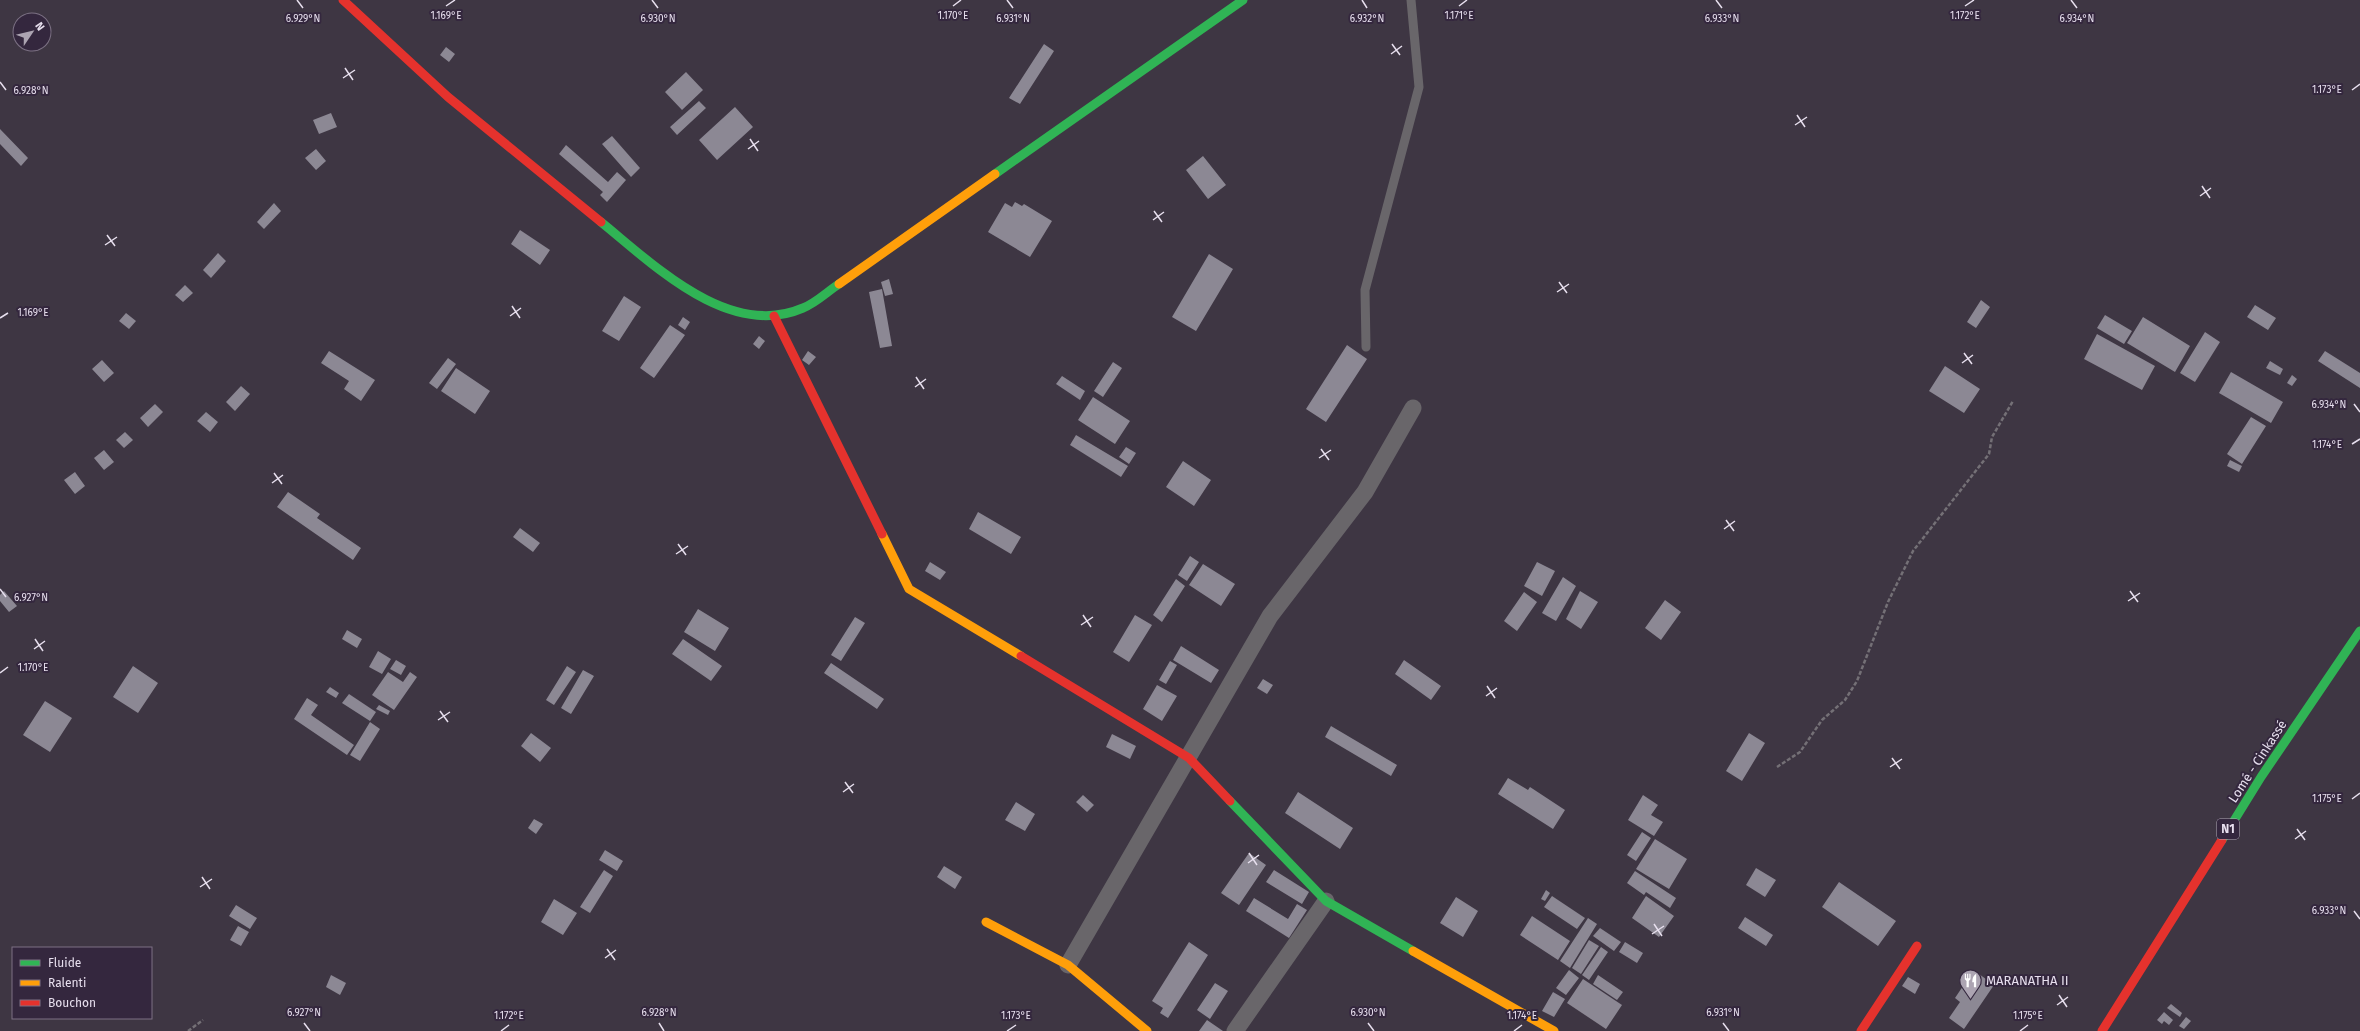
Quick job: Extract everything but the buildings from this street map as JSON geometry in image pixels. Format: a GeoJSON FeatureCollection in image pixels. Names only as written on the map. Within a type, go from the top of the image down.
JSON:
{"type":"FeatureCollection","features":[{"type":"Feature","properties":{"kind":"main road"},"geometry":{"type":"LineString","coordinates":[[343,0],[448,97],[640,254],[699,297],[738,313],[774,316],[804,308],[1243,0]]}},
{"type":"Feature","properties":{"kind":"main road"},"geometry":{"type":"LineString","coordinates":[[774,316],[909,589],[1189,758],[1326,901],[1554,1031]]}},
{"type":"Feature","properties":{"kind":"main road","name":"Lomé - Cinkassé"},"geometry":{"type":"LineString","coordinates":[[2102,1031],[2261,777],[2360,631]]}},
{"type":"Feature","properties":{"kind":"main road"},"geometry":{"type":"LineString","coordinates":[[986,922],[1068,965],[1147,1031]]}},
{"type":"Feature","properties":{"kind":"main road"},"geometry":{"type":"LineString","coordinates":[[1861,1031],[1917,946]]}},
{"type":"Feature","properties":{"kind":"street"},"geometry":{"type":"LineString","coordinates":[[1068,965],[1270,616],[1365,492],[1413,408]]}},
{"type":"Feature","properties":{"kind":"street"},"geometry":{"type":"LineString","coordinates":[[1235,1031],[1326,901]]}},
{"type":"Feature","properties":{"kind":"lane"},"geometry":{"type":"LineString","coordinates":[[1366,347],[1365,290],[1420,87],[1411,0]]}},
{"type":"Feature","properties":{"kind":"path"},"geometry":{"type":"LineString","coordinates":[[1777,766],[1800,752],[1822,720],[1845,700],[1857,681],[1888,602],[1913,552],[1989,454],[1992,437],[2013,401]]}},
{"type":"Feature","properties":{"kind":"path"},"geometry":{"type":"LineString","coordinates":[[188,1031],[203,1020]]}},
{"type":"Feature","properties":{"kind":"traffic: fast"},"geometry":{"type":"LineString","coordinates":[[995,174],[1243,0]]}},
{"type":"Feature","properties":{"kind":"traffic: fast"},"geometry":{"type":"LineString","coordinates":[[601,222],[669,277],[694,293],[721,306],[748,314],[775,315],[803,308],[839,284]]}},
{"type":"Feature","properties":{"kind":"traffic: fast"},"geometry":{"type":"LineString","coordinates":[[2222,840],[2261,777],[2360,631]]}},
{"type":"Feature","properties":{"kind":"traffic: fast"},"geometry":{"type":"LineString","coordinates":[[1230,801],[1326,901],[1413,951]]}},
{"type":"Feature","properties":{"kind":"traffic: slow"},"geometry":{"type":"LineString","coordinates":[[839,284],[995,174]]}},
{"type":"Feature","properties":{"kind":"traffic: slow"},"geometry":{"type":"LineString","coordinates":[[882,534],[909,589],[1021,656]]}},
{"type":"Feature","properties":{"kind":"traffic: slow"},"geometry":{"type":"LineString","coordinates":[[986,922],[1068,965],[1147,1031]]}},
{"type":"Feature","properties":{"kind":"traffic: slow"},"geometry":{"type":"LineString","coordinates":[[1413,951],[1554,1031]]}},
{"type":"Feature","properties":{"kind":"traffic: jam"},"geometry":{"type":"LineString","coordinates":[[343,0],[448,97],[601,222]]}},
{"type":"Feature","properties":{"kind":"traffic: jam"},"geometry":{"type":"LineString","coordinates":[[774,316],[882,534]]}},
{"type":"Feature","properties":{"kind":"traffic: jam"},"geometry":{"type":"LineString","coordinates":[[1021,656],[1189,758],[1230,801]]}},
{"type":"Feature","properties":{"kind":"traffic: jam"},"geometry":{"type":"LineString","coordinates":[[2102,1031],[2222,840]]}},
{"type":"Feature","properties":{"kind":"traffic: jam"},"geometry":{"type":"LineString","coordinates":[[1861,1031],[1917,946]]}},
{"type":"Feature","properties":{"kind":"place","name":"MARANATHA II"},"geometry":{"type":"Point","coordinates":[1971,1000]}}]}
